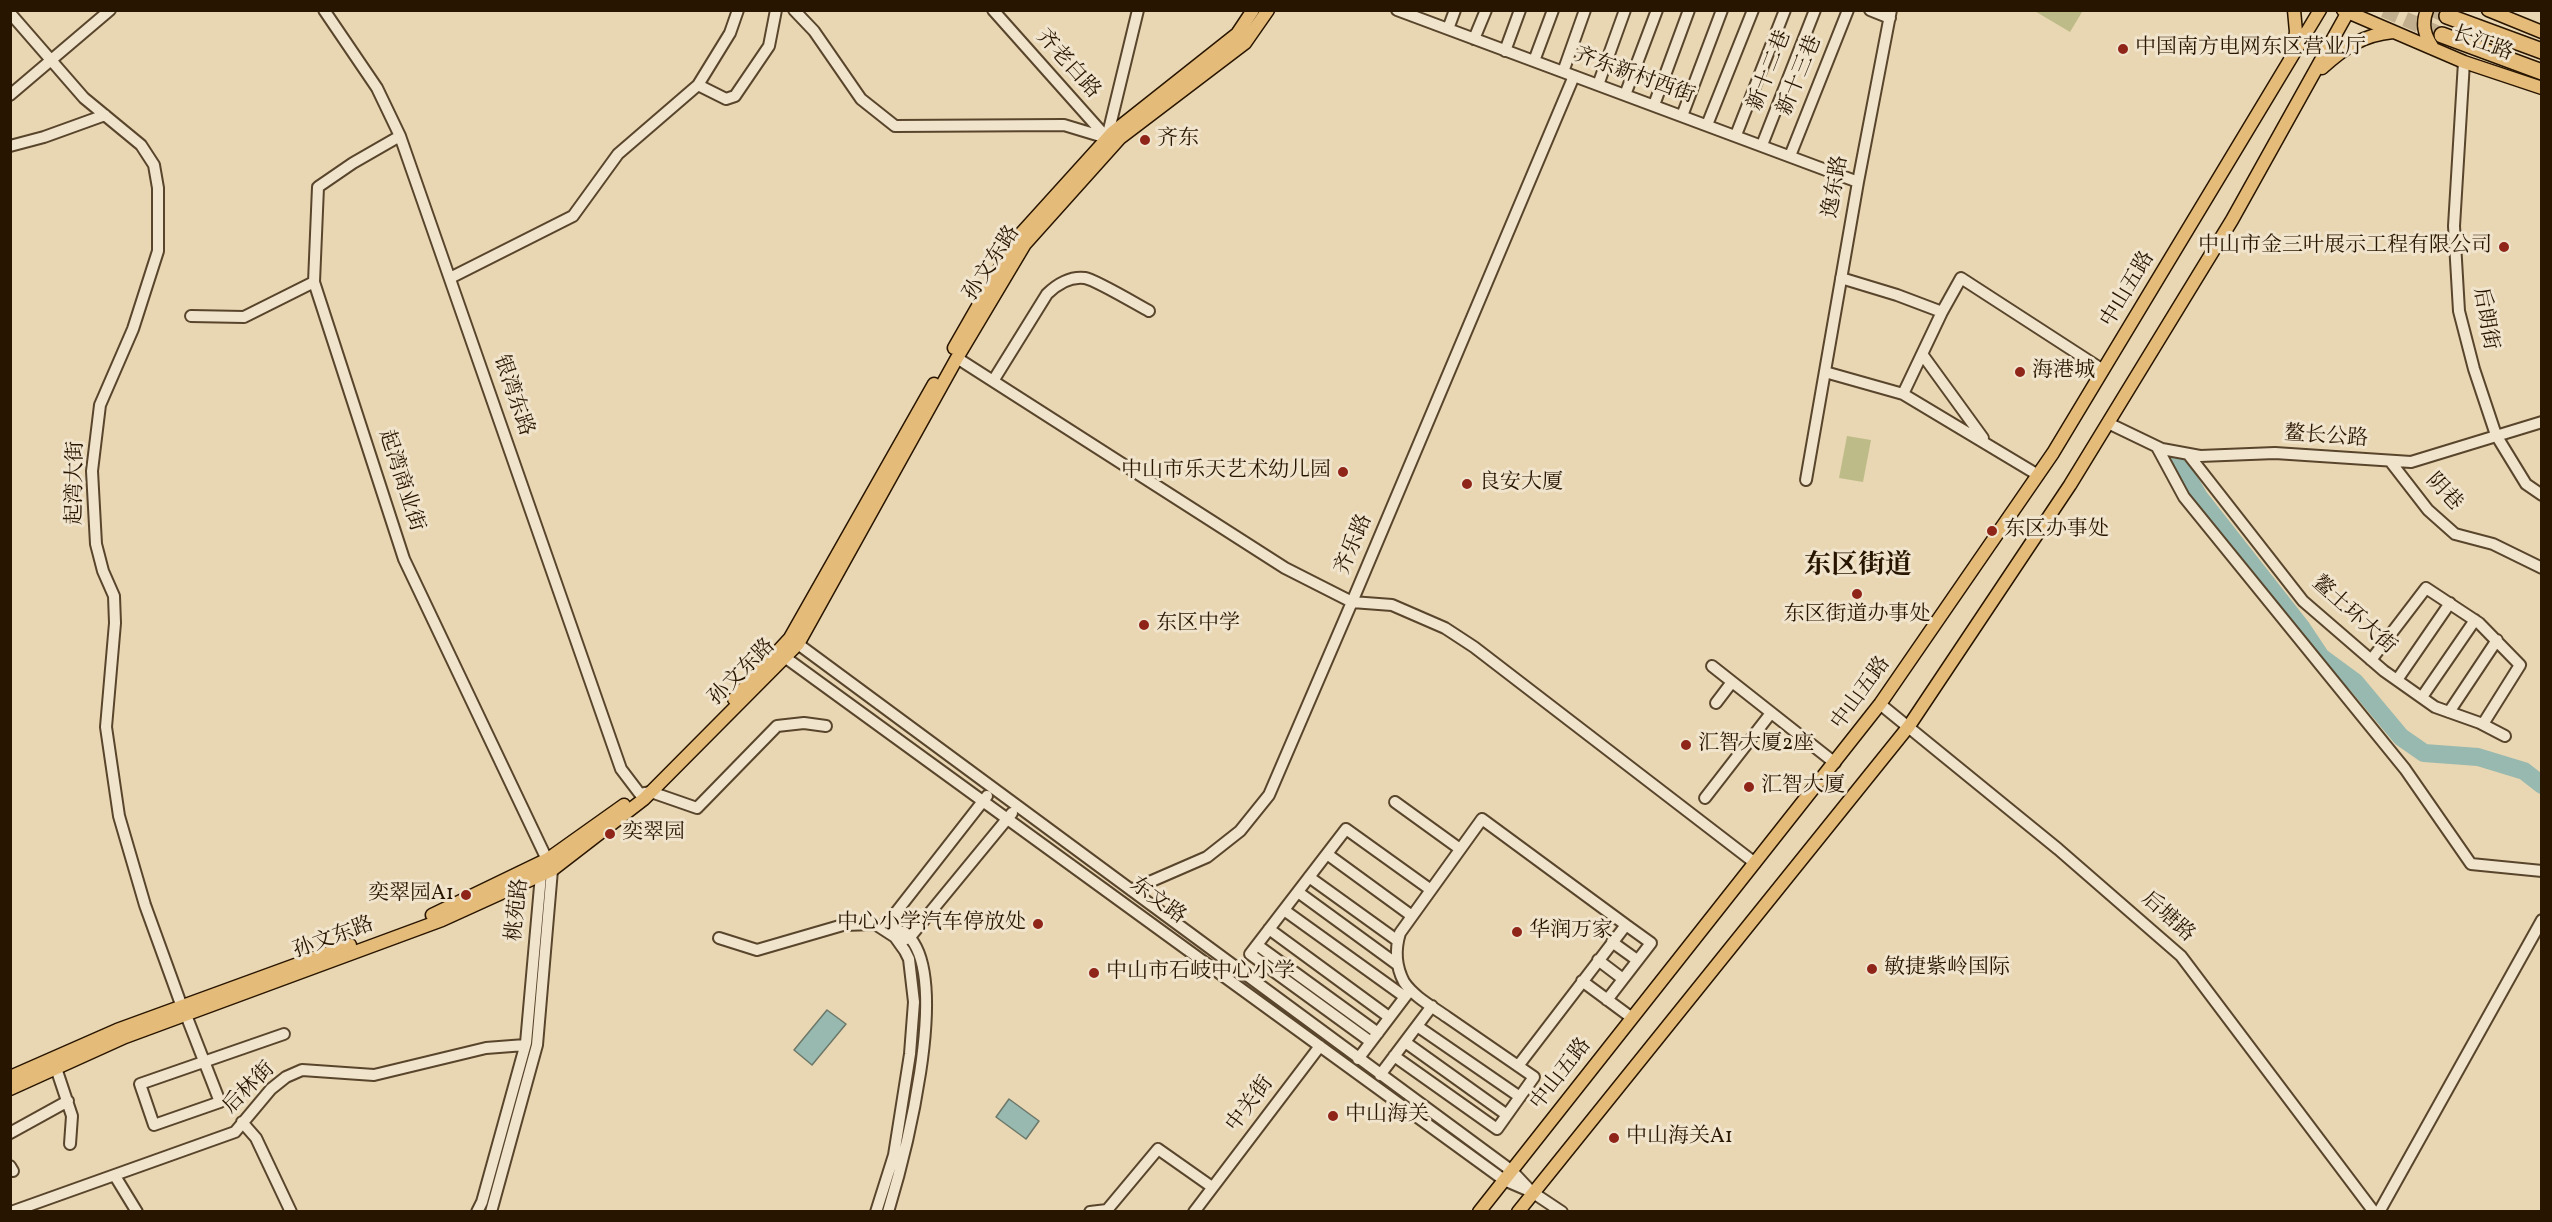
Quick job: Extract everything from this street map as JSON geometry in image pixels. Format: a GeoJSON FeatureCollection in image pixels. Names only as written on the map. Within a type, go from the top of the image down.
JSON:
{"type":"FeatureCollection","features":[{"type":"Feature","properties":{"kind":"highway","name":"长江路"},"geometry":{"type":"LineString","coordinates":[[2447,16],[2541,51]]}},
{"type":"Feature","properties":{"kind":"highway","name":"长江路"},"geometry":{"type":"LineString","coordinates":[[2442,35],[2541,72]]}},
{"type":"Feature","properties":{"kind":"main road","name":"孙文东路"},"geometry":{"type":"LineString","coordinates":[[645,793],[790,638],[1017,238],[1110,141],[1237,34],[1253,10]]}},
{"type":"Feature","properties":{"kind":"main road","name":"孙文东路"},"geometry":{"type":"LineString","coordinates":[[10,1077],[117,1030],[184,1011],[442,920],[547,868],[645,793],[798,644],[957,358],[1025,244],[1110,141],[1245,43],[1268,10]]}},
{"type":"Feature","properties":{"kind":"main road"},"geometry":{"type":"LineString","coordinates":[[2291,60],[2296,32],[2294,10]]}},
{"type":"Feature","properties":{"kind":"main road","name":"中山五路"},"geometry":{"type":"LineString","coordinates":[[1479,1212],[1880,704],[2038,475],[2320,10]]}},
{"type":"Feature","properties":{"kind":"main road"},"geometry":{"type":"LineString","coordinates":[[2427,10],[2424,21],[2425,35],[2433,48]]}},
{"type":"Feature","properties":{"kind":"main road","name":"长江路"},"geometry":{"type":"LineString","coordinates":[[2488,10],[2541,32]]}},
{"type":"Feature","properties":{"kind":"main road"},"geometry":{"type":"LineString","coordinates":[[1518,1212],[1909,726],[2070,485],[2108,423],[2232,219],[2347,11]]}},
{"type":"Feature","properties":{"kind":"main road","name":"长江路"},"geometry":{"type":"LineString","coordinates":[[2347,11],[2464,62],[2541,88]]}},
{"type":"Feature","properties":{"kind":"main road"},"geometry":{"type":"LineString","coordinates":[[2314,74],[2356,42],[2372,34],[2394,32]]}},
{"type":"Feature","properties":{"kind":"main road","name":"孙文东路"},"geometry":{"type":"LineString","coordinates":[[10,1089],[184,1011],[437,914],[547,868]]}},
{"type":"Feature","properties":{"kind":"street"},"geometry":{"type":"LineString","coordinates":[[10,95],[110,10]]}},
{"type":"Feature","properties":{"kind":"street","name":"银湾东路"},"geometry":{"type":"LineString","coordinates":[[324,10],[377,88],[400,136],[621,769],[645,793]]}},
{"type":"Feature","properties":{"kind":"street"},"geometry":{"type":"LineString","coordinates":[[450,278],[573,216],[618,154],[698,85],[730,33],[738,10]]}},
{"type":"Feature","properties":{"kind":"street"},"geometry":{"type":"LineString","coordinates":[[698,85],[726,99],[735,96],[769,46],[776,10]]}},
{"type":"Feature","properties":{"kind":"street"},"geometry":{"type":"LineString","coordinates":[[794,10],[814,32],[861,99],[896,126],[1064,125],[1110,141],[1138,10]]}},
{"type":"Feature","properties":{"kind":"street","name":"齐老白路"},"geometry":{"type":"LineString","coordinates":[[993,10],[1110,141]]}},
{"type":"Feature","properties":{"kind":"street","name":"齐东新村西街"},"geometry":{"type":"LineString","coordinates":[[1397,10],[1420,14],[1448,29],[1505,51],[1858,182]]}},
{"type":"Feature","properties":{"kind":"street"},"geometry":{"type":"LineString","coordinates":[[1448,29],[1455,10]]}},
{"type":"Feature","properties":{"kind":"street"},"geometry":{"type":"LineString","coordinates":[[1474,39],[1486,10]]}},
{"type":"Feature","properties":{"kind":"street"},"geometry":{"type":"LineString","coordinates":[[1505,51],[1520,10]]}},
{"type":"Feature","properties":{"kind":"street"},"geometry":{"type":"LineString","coordinates":[[1534,61],[1553,10]]}},
{"type":"Feature","properties":{"kind":"street"},"geometry":{"type":"LineString","coordinates":[[1563,72],[1585,10]]}},
{"type":"Feature","properties":{"kind":"street"},"geometry":{"type":"LineString","coordinates":[[1598,85],[1625,10]]}},
{"type":"Feature","properties":{"kind":"street"},"geometry":{"type":"LineString","coordinates":[[1625,95],[1657,10]]}},
{"type":"Feature","properties":{"kind":"street"},"geometry":{"type":"LineString","coordinates":[[1654,105],[1689,10]]}},
{"type":"Feature","properties":{"kind":"street"},"geometry":{"type":"LineString","coordinates":[[1682,116],[1722,10]]}},
{"type":"Feature","properties":{"kind":"street"},"geometry":{"type":"LineString","coordinates":[[1707,125],[1753,10]]}},
{"type":"Feature","properties":{"kind":"street"},"geometry":{"type":"LineString","coordinates":[[1736,135],[1785,10]]}},
{"type":"Feature","properties":{"kind":"street","name":"新十二巷"},"geometry":{"type":"LineString","coordinates":[[1762,145],[1815,10]]}},
{"type":"Feature","properties":{"kind":"street","name":"新十三巷"},"geometry":{"type":"LineString","coordinates":[[1790,156],[1848,10]]}},
{"type":"Feature","properties":{"kind":"street"},"geometry":{"type":"LineString","coordinates":[[1870,10],[1891,14]]}},
{"type":"Feature","properties":{"kind":"street","name":"起湾大街"},"geometry":{"type":"LineString","coordinates":[[10,14],[84,98],[141,145],[154,165],[158,188],[158,251],[133,329],[100,405],[92,471],[96,544],[103,571],[114,596],[115,623],[106,727],[119,816],[145,905],[184,1011],[191,1025],[199,1047],[203,1058],[207,1069],[220,1102],[154,1125],[140,1084],[151,1081],[184,1069],[195,1065],[206,1061],[284,1034]]}},
{"type":"Feature","properties":{"kind":"street","name":"逸东路"},"geometry":{"type":"LineString","coordinates":[[1806,480],[1858,182],[1891,14]]}},
{"type":"Feature","properties":{"kind":"street","name":"后朗街"},"geometry":{"type":"LineString","coordinates":[[2464,62],[2454,226],[2459,311],[2474,369],[2496,435],[2526,484],[2541,495]]}},
{"type":"Feature","properties":{"kind":"street","name":"齐乐路"},"geometry":{"type":"LineString","coordinates":[[957,358],[1285,567],[1352,602],[1574,76]]}},
{"type":"Feature","properties":{"kind":"street"},"geometry":{"type":"LineString","coordinates":[[10,146],[45,137],[105,115]]}},
{"type":"Feature","properties":{"kind":"street","name":"起湾商业街"},"geometry":{"type":"LineString","coordinates":[[400,136],[352,163],[318,187],[314,282],[404,559],[547,868]]}},
{"type":"Feature","properties":{"kind":"street"},"geometry":{"type":"LineString","coordinates":[[993,381],[1047,294],[1055,286],[1069,279],[1086,278],[1149,311]]}},
{"type":"Feature","properties":{"kind":"street"},"geometry":{"type":"LineString","coordinates":[[1841,278],[1942,312]]}},
{"type":"Feature","properties":{"kind":"street"},"geometry":{"type":"LineString","coordinates":[[1903,394],[1961,278],[2103,370]]}},
{"type":"Feature","properties":{"kind":"street"},"geometry":{"type":"LineString","coordinates":[[191,316],[244,317],[314,282]]}},
{"type":"Feature","properties":{"kind":"street"},"geometry":{"type":"LineString","coordinates":[[1922,354],[1986,443]]}},
{"type":"Feature","properties":{"kind":"street"},"geometry":{"type":"LineString","coordinates":[[1825,372],[1903,394],[2038,475]]}},
{"type":"Feature","properties":{"kind":"street","name":"鳌长公路"},"geometry":{"type":"LineString","coordinates":[[2108,423],[2157,447],[2200,456],[2275,453],[2411,462],[2541,422]]}},
{"type":"Feature","properties":{"kind":"street"},"geometry":{"type":"LineString","coordinates":[[2157,447],[2184,496],[2405,769],[2471,864],[2541,871]]}},
{"type":"Feature","properties":{"kind":"street","name":"鳌土环大街"},"geometry":{"type":"LineString","coordinates":[[2188,454],[2302,601],[2371,660],[2435,706],[2483,724],[2505,736]]}},
{"type":"Feature","properties":{"kind":"street","name":"阴巷"},"geometry":{"type":"LineString","coordinates":[[2390,461],[2428,510],[2455,534],[2493,544],[2541,568]]}},
{"type":"Feature","properties":{"kind":"street"},"geometry":{"type":"LineString","coordinates":[[2371,660],[2426,588],[2475,620],[2520,665],[2483,724]]}},
{"type":"Feature","properties":{"kind":"street"},"geometry":{"type":"LineString","coordinates":[[1131,890],[1207,857],[1240,831],[1269,795],[1352,602],[1392,605],[1445,628],[1474,647],[1755,863]]}},
{"type":"Feature","properties":{"kind":"street"},"geometry":{"type":"LineString","coordinates":[[2397,680],[2450,603]]}},
{"type":"Feature","properties":{"kind":"street"},"geometry":{"type":"LineString","coordinates":[[2422,697],[2475,620]]}},
{"type":"Feature","properties":{"kind":"street"},"geometry":{"type":"LineString","coordinates":[[2450,712],[2497,640]]}},
{"type":"Feature","properties":{"kind":"street","name":"东文路"},"geometry":{"type":"LineString","coordinates":[[798,644],[1380,1075],[1508,1175]]}},
{"type":"Feature","properties":{"kind":"street","name":"东文路"},"geometry":{"type":"LineString","coordinates":[[786,658],[1320,1046],[1508,1175]]}},
{"type":"Feature","properties":{"kind":"street"},"geometry":{"type":"LineString","coordinates":[[1712,666],[1834,762]]}},
{"type":"Feature","properties":{"kind":"street"},"geometry":{"type":"LineString","coordinates":[[1716,703],[1732,682]]}},
{"type":"Feature","properties":{"kind":"street","name":"后塘路"},"geometry":{"type":"LineString","coordinates":[[1880,704],[2058,849],[2181,956],[2374,1212]]}},
{"type":"Feature","properties":{"kind":"street"},"geometry":{"type":"LineString","coordinates":[[1705,798],[1771,713]]}},
{"type":"Feature","properties":{"kind":"street"},"geometry":{"type":"LineString","coordinates":[[645,793],[697,808],[777,726],[804,723],[826,726]]}},
{"type":"Feature","properties":{"kind":"street"},"geometry":{"type":"LineString","coordinates":[[876,1212],[894,1155],[910,1054],[914,1002],[909,959],[888,927],[890,920],[993,788]]}},
{"type":"Feature","properties":{"kind":"street"},"geometry":{"type":"LineString","coordinates":[[1395,802],[1460,849]]}},
{"type":"Feature","properties":{"kind":"street"},"geometry":{"type":"LineString","coordinates":[[875,924],[896,939],[910,937],[1017,806]]}},
{"type":"Feature","properties":{"kind":"street"},"geometry":{"type":"LineString","coordinates":[[1408,994],[1398,965],[1400,933],[1482,819],[1651,943],[1607,1000]]}},
{"type":"Feature","properties":{"kind":"street"},"geometry":{"type":"LineString","coordinates":[[1374,1037],[1257,945],[1346,829],[1431,890]]}},
{"type":"Feature","properties":{"kind":"street"},"geometry":{"type":"LineString","coordinates":[[1327,854],[1412,915]]}},
{"type":"Feature","properties":{"kind":"street","name":"桃苑路"},"geometry":{"type":"LineString","coordinates":[[491,1212],[520,1086],[547,868]]}},
{"type":"Feature","properties":{"kind":"street","name":"桃苑路"},"geometry":{"type":"LineString","coordinates":[[477,1212],[520,1086],[537,1045],[547,868]]}},
{"type":"Feature","properties":{"kind":"street"},"geometry":{"type":"LineString","coordinates":[[1309,877],[1398,941]]}},
{"type":"Feature","properties":{"kind":"street"},"geometry":{"type":"LineString","coordinates":[[1298,892],[1398,965]]}},
{"type":"Feature","properties":{"kind":"street"},"geometry":{"type":"LineString","coordinates":[[1284,910],[1408,994],[1432,1006],[1534,1077],[1497,1129],[1394,1056]]}},
{"type":"Feature","properties":{"kind":"street"},"geometry":{"type":"LineString","coordinates":[[2379,1212],[2541,920]]}},
{"type":"Feature","properties":{"kind":"street"},"geometry":{"type":"LineString","coordinates":[[719,938],[757,950],[843,925],[875,924],[910,937],[921,956],[926,999],[925,1035],[907,1150],[888,1212]]}},
{"type":"Feature","properties":{"kind":"street"},"geometry":{"type":"LineString","coordinates":[[1518,1066],[1626,925]]}},
{"type":"Feature","properties":{"kind":"street"},"geometry":{"type":"LineString","coordinates":[[1269,929],[1389,1017]]}},
{"type":"Feature","properties":{"kind":"street"},"geometry":{"type":"LineString","coordinates":[[1612,942],[1637,960]]}},
{"type":"Feature","properties":{"kind":"street"},"geometry":{"type":"LineString","coordinates":[[1598,960],[1623,979]]}},
{"type":"Feature","properties":{"kind":"street"},"geometry":{"type":"LineString","coordinates":[[1582,981],[1632,1018]]}},
{"type":"Feature","properties":{"kind":"street"},"geometry":{"type":"LineString","coordinates":[[1358,1059],[1408,994]]}},
{"type":"Feature","properties":{"kind":"street"},"geometry":{"type":"LineString","coordinates":[[1380,1075],[1432,1006]]}},
{"type":"Feature","properties":{"kind":"street"},"geometry":{"type":"LineString","coordinates":[[1417,1026],[1520,1097]]}},
{"type":"Feature","properties":{"kind":"street"},"geometry":{"type":"LineString","coordinates":[[1405,1042],[1507,1115]]}},
{"type":"Feature","properties":{"kind":"street","name":"后林街"},"geometry":{"type":"LineString","coordinates":[[11,1212],[235,1132],[278,1083],[302,1070],[374,1075],[486,1048],[525,1045]]}},
{"type":"Feature","properties":{"kind":"street","name":"中关街"},"geometry":{"type":"LineString","coordinates":[[1194,1212],[1320,1046]]}},
{"type":"Feature","properties":{"kind":"street"},"geometry":{"type":"LineString","coordinates":[[56,1068],[72,1116],[70,1144]]}},
{"type":"Feature","properties":{"kind":"street"},"geometry":{"type":"LineString","coordinates":[[10,1133],[68,1101]]}},
{"type":"Feature","properties":{"kind":"street"},"geometry":{"type":"LineString","coordinates":[[243,1122],[256,1137],[291,1212]]}},
{"type":"Feature","properties":{"kind":"street"},"geometry":{"type":"LineString","coordinates":[[1090,1212],[1107,1210],[1158,1149],[1212,1187]]}},
{"type":"Feature","properties":{"kind":"street"},"geometry":{"type":"LineString","coordinates":[[1508,1175],[1562,1212]]}},
{"type":"Feature","properties":{"kind":"street"},"geometry":{"type":"LineString","coordinates":[[115,1176],[138,1212]]}},
{"type":"Feature","properties":{"kind":"shaded area"},"geometry":{"type":"Polygon","coordinates":[[[2033,10],[2078,10],[2082,12],[2070,32],[2033,10]]]}},
{"type":"Feature","properties":{"kind":"shaded area"},"geometry":{"type":"Polygon","coordinates":[[[1847,436],[1871,440],[1863,482],[1839,478],[1847,436]]]}},
{"type":"Feature","properties":{"kind":"water"},"geometry":{"type":"Polygon","coordinates":[[[827,1010],[846,1024],[812,1065],[794,1050],[827,1010]]]}},
{"type":"Feature","properties":{"kind":"water"},"geometry":{"type":"Polygon","coordinates":[[[1009,1099],[1039,1121],[1026,1139],[996,1117],[1009,1099]]]}},
{"type":"Feature","properties":{"kind":"waterway"},"geometry":{"type":"LineString","coordinates":[[2178,461],[2199,497],[2301,627],[2321,657],[2355,682],[2401,737],[2424,753],[2478,757],[2524,771],[2542,785]]}},
{"type":"Feature","properties":{"kind":"tunnel"},"geometry":{"type":"LineString","coordinates":[[2384,10],[2442,35]]}},
{"type":"Feature","properties":{"kind":"tunnel"},"geometry":{"type":"LineString","coordinates":[[2434,10],[2447,16]]}},
{"type":"Feature","properties":{"kind":"place","name":"中国南方电网东区营业厅"},"geometry":{"type":"Point","coordinates":[2123,49]}},
{"type":"Feature","properties":{"kind":"place","name":"齐东"},"geometry":{"type":"Point","coordinates":[1145,140]}},
{"type":"Feature","properties":{"kind":"place","name":"中山市金三叶展示工程有限公司"},"geometry":{"type":"Point","coordinates":[2504,247]}},
{"type":"Feature","properties":{"kind":"place","name":"海港城"},"geometry":{"type":"Point","coordinates":[2020,372]}},
{"type":"Feature","properties":{"kind":"place","name":"中山市乐天艺术幼儿园"},"geometry":{"type":"Point","coordinates":[1343,472]}},
{"type":"Feature","properties":{"kind":"place","name":"良安大厦"},"geometry":{"type":"Point","coordinates":[1467,484]}},
{"type":"Feature","properties":{"kind":"place","name":"东区办事处"},"geometry":{"type":"Point","coordinates":[1992,531]}},
{"type":"Feature","properties":{"kind":"place","name":"东区街道办事处"},"geometry":{"type":"Point","coordinates":[1857,594]}},
{"type":"Feature","properties":{"kind":"place","name":"东区中学"},"geometry":{"type":"Point","coordinates":[1144,625]}},
{"type":"Feature","properties":{"kind":"place","name":"汇智大厦2座"},"geometry":{"type":"Point","coordinates":[1686,745]}},
{"type":"Feature","properties":{"kind":"place","name":"汇智大厦"},"geometry":{"type":"Point","coordinates":[1749,787]}},
{"type":"Feature","properties":{"kind":"place","name":"奕翠园"},"geometry":{"type":"Point","coordinates":[610,834]}},
{"type":"Feature","properties":{"kind":"place","name":"奕翠园A1"},"geometry":{"type":"Point","coordinates":[466,895]}},
{"type":"Feature","properties":{"kind":"place","name":"中心小学汽车停放处"},"geometry":{"type":"Point","coordinates":[1038,924]}},
{"type":"Feature","properties":{"kind":"place","name":"华润万家"},"geometry":{"type":"Point","coordinates":[1517,932]}},
{"type":"Feature","properties":{"kind":"place","name":"敏捷紫岭国际"},"geometry":{"type":"Point","coordinates":[1872,969]}},
{"type":"Feature","properties":{"kind":"place","name":"中山市石岐中心小学"},"geometry":{"type":"Point","coordinates":[1094,973]}},
{"type":"Feature","properties":{"kind":"place","name":"中山海关"},"geometry":{"type":"Point","coordinates":[1333,1116]}},
{"type":"Feature","properties":{"kind":"place","name":"中山海关A1"},"geometry":{"type":"Point","coordinates":[1614,1138]}},
{"type":"Feature","properties":{"kind":"district","name":"东区街道"},"geometry":{"type":"Point","coordinates":[1858,568]}}]}
